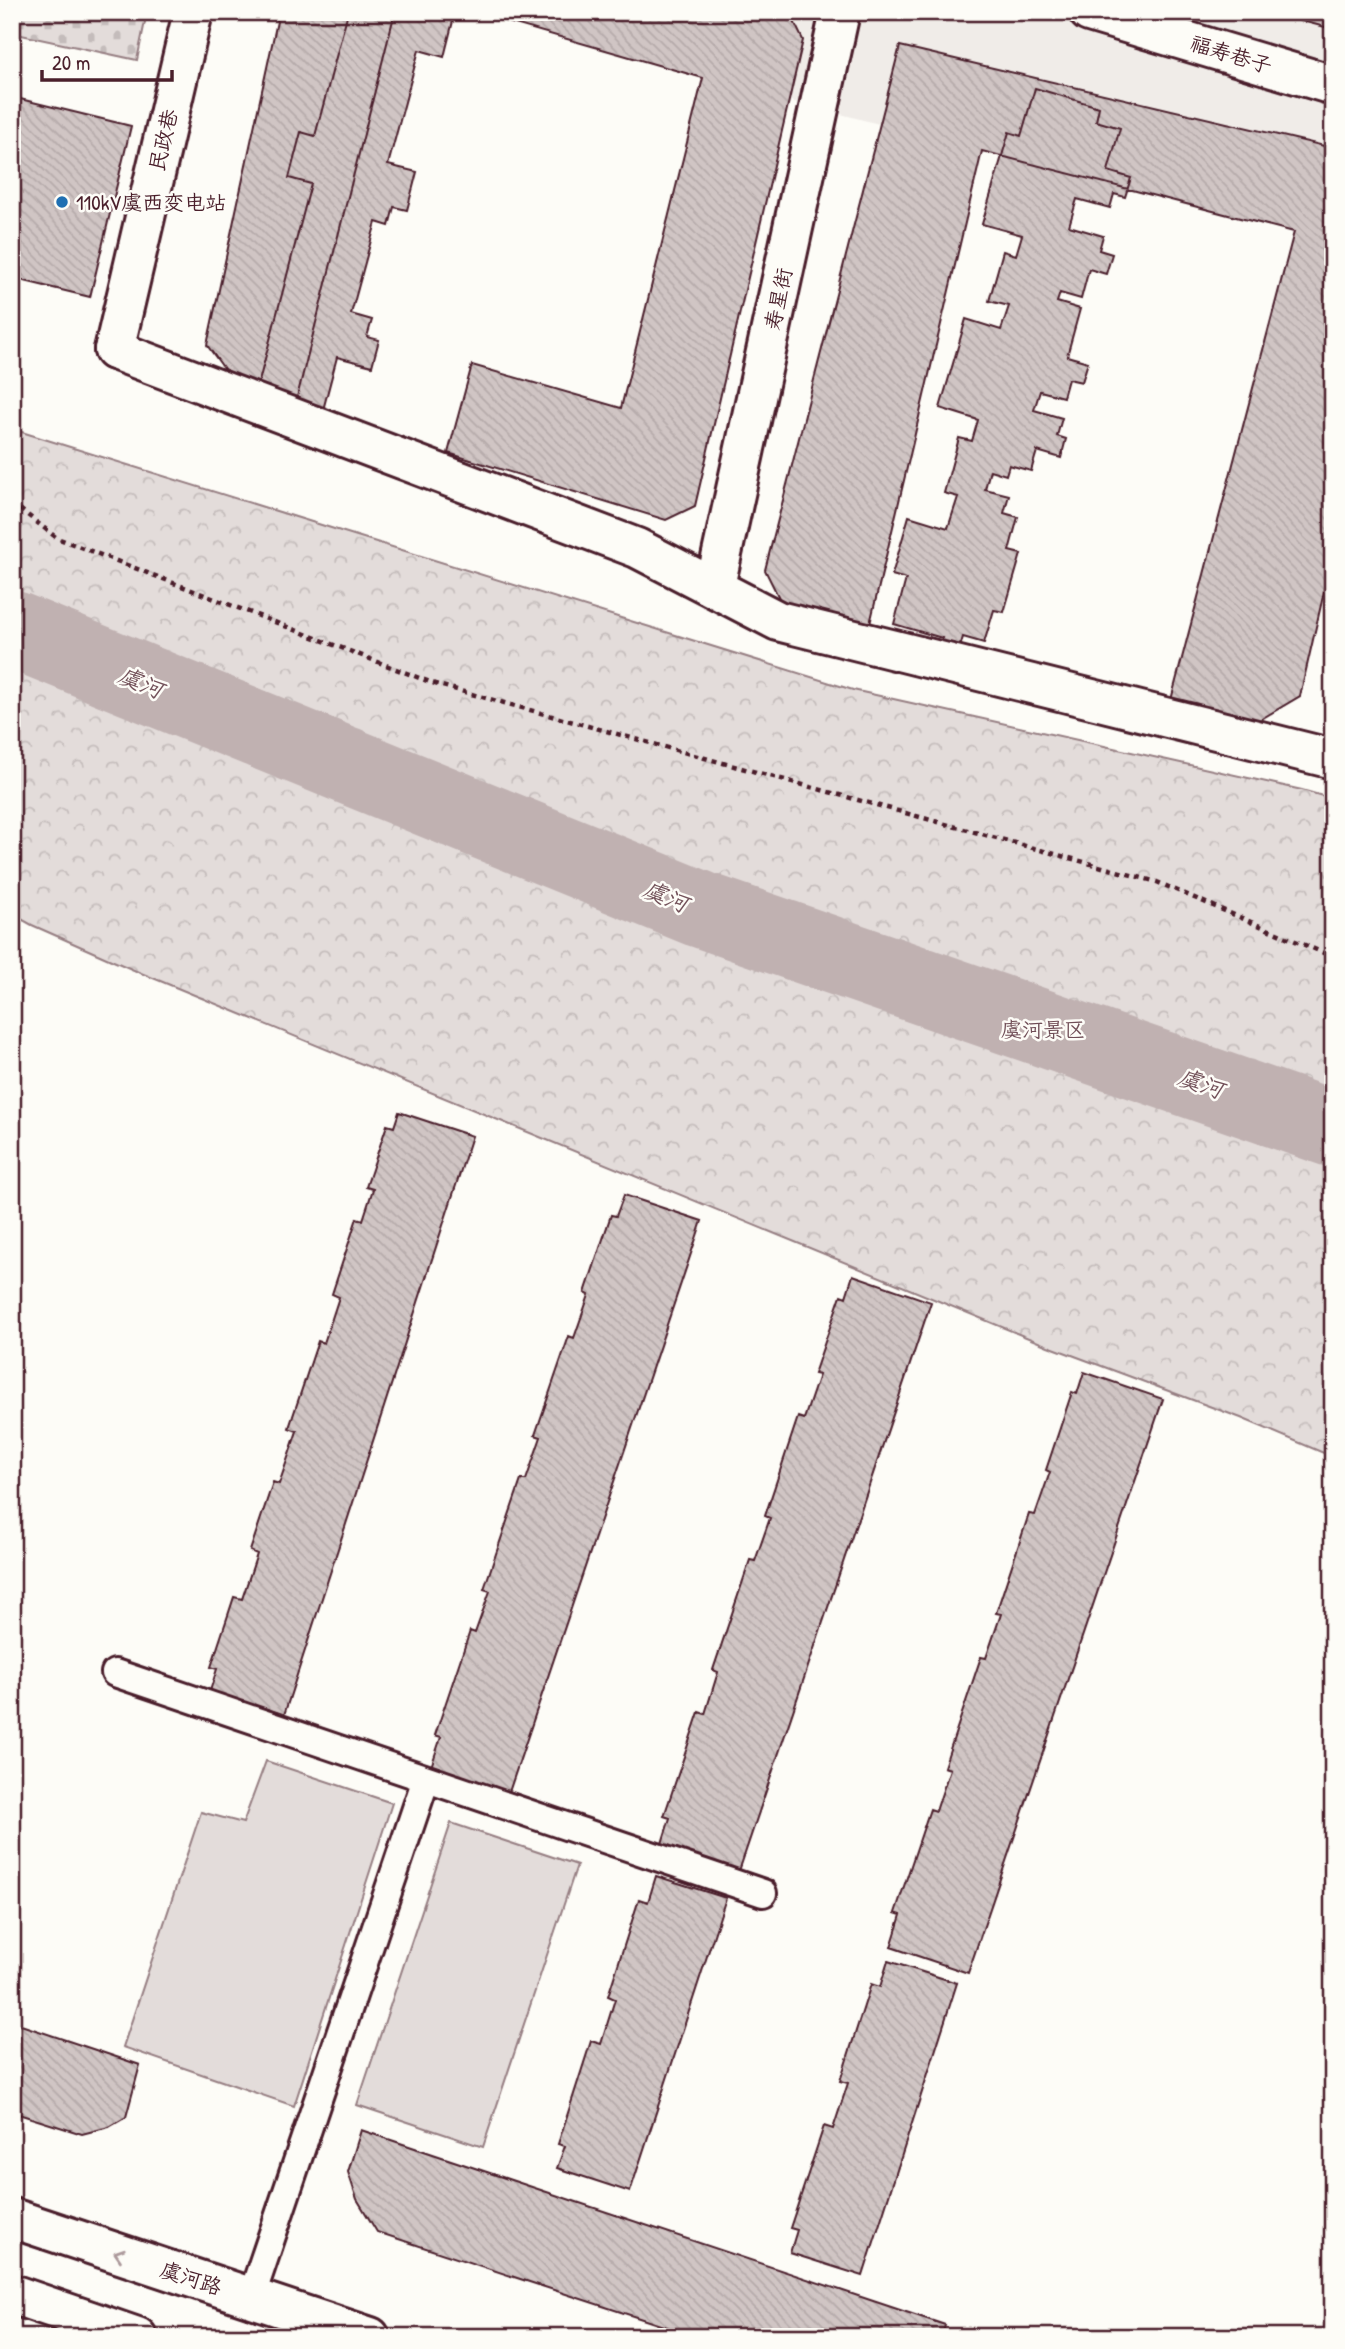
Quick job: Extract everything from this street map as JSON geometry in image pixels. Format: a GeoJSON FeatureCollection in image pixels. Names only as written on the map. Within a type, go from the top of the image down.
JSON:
{"type":"FeatureCollection","features":[{"type":"Feature","properties":{"kind":"street","name":"民政巷"},"geometry":{"type":"LineString","coordinates":[[193,12],[114,350],[637,548],[715,586]]}},
{"type":"Feature","properties":{"kind":"street","name":"寿星街"},"geometry":{"type":"LineString","coordinates":[[715,586],[840,12]]}},
{"type":"Feature","properties":{"kind":"street","name":"福寿巷子"},"geometry":{"type":"LineString","coordinates":[[1089,12],[1333,85]]}},
{"type":"Feature","properties":{"kind":"street"},"geometry":{"type":"LineString","coordinates":[[715,586],[778,621],[1333,759]]}},
{"type":"Feature","properties":{"kind":"street","name":"虞河路"},"geometry":{"type":"LineString","coordinates":[[12,2218],[370,2337]]}},
{"type":"Feature","properties":{"kind":"street"},"geometry":{"type":"LineString","coordinates":[[12,2294],[138,2337]]}},
{"type":"Feature","properties":{"kind":"lane"},"geometry":{"type":"LineString","coordinates":[[115,1673],[763,1893]]}},
{"type":"Feature","properties":{"kind":"lane"},"geometry":{"type":"LineString","coordinates":[[251,2298],[426,1779]]}},
{"type":"Feature","properties":{"kind":"path"},"geometry":{"type":"LineString","coordinates":[[12,503],[57,538],[435,684],[1157,882],[1333,957]]}},
{"type":"Feature","properties":{"kind":"shaded area"},"geometry":{"type":"Polygon","coordinates":[[[678,12],[1333,12],[1333,242],[667,69],[678,12]]]}},
{"type":"Feature","properties":{"kind":"green space"},"geometry":{"type":"Polygon","coordinates":[[[12,12],[147,12],[137,60],[12,33],[12,12]]]}},
{"type":"Feature","properties":{"kind":"green space","name":"虞河景区"},"geometry":{"type":"Polygon","coordinates":[[[12,429],[853,690],[1333,799],[1333,1457],[1241,1418],[1048,1346],[136,971],[12,914],[12,429]]]}},
{"type":"Feature","properties":{"kind":"green space"},"geometry":{"type":"Polygon","coordinates":[[[266,1761],[392,1803],[294,2106],[123,2047],[201,1812],[243,1823],[266,1761]]]}},
{"type":"Feature","properties":{"kind":"green space"},"geometry":{"type":"Polygon","coordinates":[[[451,1823],[577,1865],[483,2147],[357,2105],[451,1823]]]}},
{"type":"Feature","properties":{"kind":"building"},"geometry":{"type":"Polygon","coordinates":[[[279,12],[395,12],[294,409],[240,391],[207,345],[279,12]]]}},
{"type":"Feature","properties":{"kind":"building"},"geometry":{"type":"Polygon","coordinates":[[[348,12],[455,13],[444,57],[419,50],[388,165],[417,172],[407,210],[394,207],[389,226],[376,222],[351,314],[372,320],[367,337],[379,340],[372,366],[337,357],[323,410],[256,393],[311,184],[289,178],[301,132],[315,136],[348,12]]]}},
{"type":"Feature","properties":{"kind":"building"},"geometry":{"type":"Polygon","coordinates":[[[473,12],[787,12],[790,13],[803,40],[695,506],[666,520],[448,453],[472,365],[621,408],[703,78],[473,12]]]}},
{"type":"Feature","properties":{"kind":"building"},"geometry":{"type":"Polygon","coordinates":[[[1266,12],[1333,12],[1333,29],[1266,12]]]}},
{"type":"Feature","properties":{"kind":"building"},"geometry":{"type":"Polygon","coordinates":[[[900,46],[1333,148],[1333,553],[1300,696],[1258,721],[1171,700],[1294,232],[982,151],[869,628],[783,606],[765,570],[900,46]]]}},
{"type":"Feature","properties":{"kind":"building"},"geometry":{"type":"Polygon","coordinates":[[[1035,88],[1099,107],[1096,121],[1120,128],[1108,171],[1131,178],[1125,197],[1114,194],[1110,208],[1077,199],[1069,226],[1103,236],[1099,250],[1112,254],[1106,274],[1089,269],[1081,299],[1060,293],[1057,302],[1080,309],[1067,356],[1088,362],[1082,382],[1068,379],[1063,397],[1040,391],[1034,410],[1062,418],[1057,436],[1066,439],[1061,458],[1037,451],[1031,471],[1009,465],[1006,475],[990,470],[985,489],[1009,495],[1004,513],[1018,517],[1009,551],[1021,554],[1004,612],[994,610],[984,643],[963,637],[958,654],[939,649],[942,638],[894,624],[906,579],[892,575],[909,516],[948,528],[958,497],[944,493],[959,438],[972,441],[978,420],[940,408],[966,319],[1001,330],[1009,306],[989,301],[1003,251],[1016,255],[1022,235],[982,224],[1009,132],[1021,136],[1035,88]]]}},
{"type":"Feature","properties":{"kind":"building","name":"110kV虞西变电站"},"geometry":{"type":"Polygon","coordinates":[[[12,97],[131,126],[90,297],[12,278],[12,97]]]}},
{"type":"Feature","properties":{"kind":"building"},"geometry":{"type":"Polygon","coordinates":[[[399,1112],[472,1136],[284,1715],[210,1691],[217,1669],[211,1667],[234,1597],[242,1599],[257,1554],[250,1551],[273,1482],[279,1484],[297,1431],[289,1428],[318,1341],[324,1343],[339,1297],[332,1294],[357,1218],[363,1220],[373,1189],[366,1187],[387,1125],[394,1127],[399,1112]]]}},
{"type":"Feature","properties":{"kind":"building"},"geometry":{"type":"Polygon","coordinates":[[[624,1195],[702,1221],[508,1795],[430,1770],[441,1737],[435,1735],[470,1631],[475,1633],[490,1591],[484,1589],[521,1480],[526,1480],[541,1437],[535,1435],[569,1336],[574,1338],[589,1295],[585,1293],[611,1215],[616,1216],[624,1195]]]}},
{"type":"Feature","properties":{"kind":"building"},"geometry":{"type":"Polygon","coordinates":[[[853,1275],[931,1302],[737,1877],[660,1850],[670,1818],[664,1816],[699,1712],[705,1714],[718,1672],[713,1670],[750,1560],[755,1561],[770,1518],[765,1516],[798,1417],[804,1419],[819,1375],[814,1374],[841,1295],[846,1297],[853,1275]]]}},
{"type":"Feature","properties":{"kind":"building"},"geometry":{"type":"Polygon","coordinates":[[[1084,1372],[1163,1399],[968,1973],[891,1947],[901,1915],[895,1913],[930,1809],[936,1811],[950,1769],[944,1767],[981,1657],[986,1658],[1001,1614],[996,1613],[1029,1514],[1035,1515],[1050,1472],[1046,1470],[1072,1392],[1077,1394],[1084,1372]]]}},
{"type":"Feature","properties":{"kind":"building"},"geometry":{"type":"Polygon","coordinates":[[[656,1876],[726,1898],[630,2192],[557,2168],[565,2146],[558,2144],[591,2041],[601,2044],[615,1999],[608,1996],[639,1899],[648,1902],[656,1876]]]}},
{"type":"Feature","properties":{"kind":"building"},"geometry":{"type":"Polygon","coordinates":[[[888,1961],[957,1983],[863,2276],[790,2253],[797,2230],[790,2228],[824,2126],[833,2129],[848,2083],[840,2081],[871,1984],[880,1987],[888,1961]]]}},
{"type":"Feature","properties":{"kind":"building"},"geometry":{"type":"Polygon","coordinates":[[[12,2022],[140,2065],[126,2117],[109,2127],[82,2134],[12,2112],[12,2022]]]}},
{"type":"Feature","properties":{"kind":"building"},"geometry":{"type":"Polygon","coordinates":[[[361,2130],[945,2325],[942,2337],[697,2337],[377,2232],[357,2199],[348,2172],[361,2130]]]}},
{"type":"Feature","properties":{"kind":"waterway","name":"虞河"},"geometry":{"type":"LineString","coordinates":[[12,629],[700,909],[1333,1129]]}},
{"type":"Feature","properties":{"kind":"place","name":"110kV虞西变电站"},"geometry":{"type":"Point","coordinates":[62,202]}}]}
